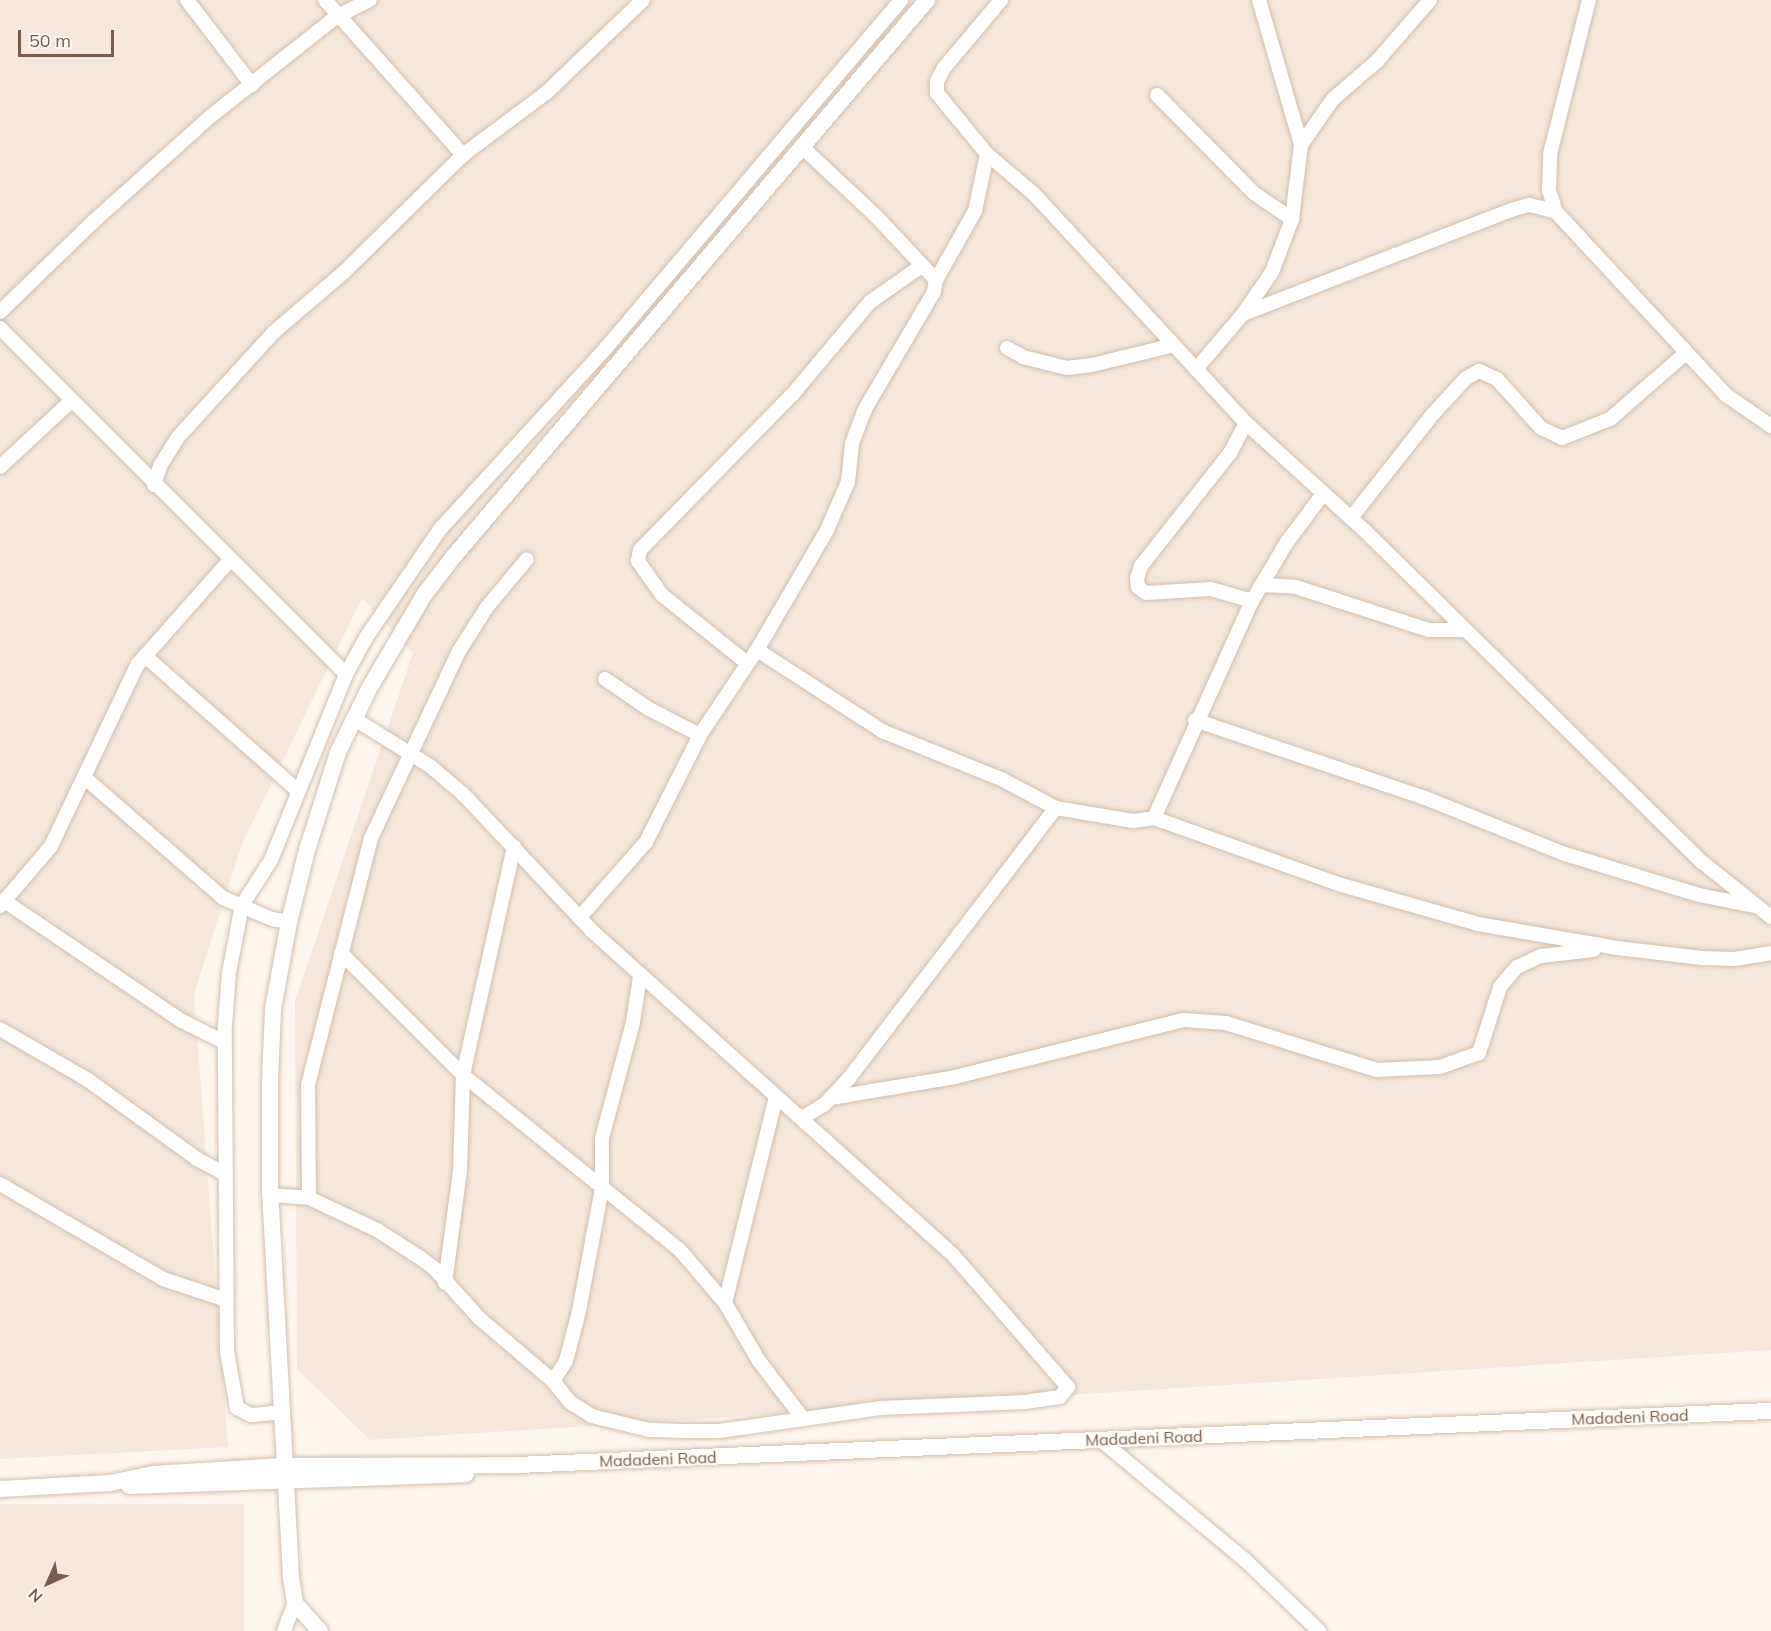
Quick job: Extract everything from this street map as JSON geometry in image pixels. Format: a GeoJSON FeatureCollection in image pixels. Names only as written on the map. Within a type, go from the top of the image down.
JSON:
{"type":"FeatureCollection","features":[{"type":"Feature","properties":{"kind":"street"},"geometry":{"type":"LineString","coordinates":[[187,0],[252,85]]}},
{"type":"Feature","properties":{"kind":"street"},"geometry":{"type":"LineString","coordinates":[[324,0],[336,17],[463,155]]}},
{"type":"Feature","properties":{"kind":"street"},"geometry":{"type":"LineString","coordinates":[[0,312],[103,213],[211,116],[336,17],[370,0]]}},
{"type":"Feature","properties":{"kind":"street"},"geometry":{"type":"LineString","coordinates":[[154,485],[160,466],[179,436],[236,371],[463,155],[546,93],[643,0]]}},
{"type":"Feature","properties":{"kind":"street"},"geometry":{"type":"LineString","coordinates":[[282,1412],[246,1414],[235,1405],[223,1299],[225,1042],[229,973],[242,906],[272,860],[346,674],[441,528],[606,348],[901,0]]}},
{"type":"Feature","properties":{"kind":"street"},"geometry":{"type":"LineString","coordinates":[[284,1631],[295,1603],[283,1474],[282,1412],[270,1195],[273,1009],[289,922],[307,850],[353,718],[424,595],[454,556],[927,0]]}},
{"type":"Feature","properties":{"kind":"street"},"geometry":{"type":"LineString","coordinates":[[1001,0],[937,81],[937,93],[987,153],[1033,193],[1246,423],[1351,518],[1702,862],[1771,917]]}},
{"type":"Feature","properties":{"kind":"street"},"geometry":{"type":"LineString","coordinates":[[1196,369],[1243,314],[1272,272],[1292,219],[1301,145],[1259,0]]}},
{"type":"Feature","properties":{"kind":"street"},"geometry":{"type":"LineString","coordinates":[[1301,145],[1333,99],[1377,61],[1430,0]]}},
{"type":"Feature","properties":{"kind":"street"},"geometry":{"type":"LineString","coordinates":[[1589,0],[1550,154],[1549,191],[1556,212],[1726,395],[1771,426]]}},
{"type":"Feature","properties":{"kind":"street"},"geometry":{"type":"LineString","coordinates":[[849,61],[862,75]]}},
{"type":"Feature","properties":{"kind":"street"},"geometry":{"type":"LineString","coordinates":[[1157,95],[1255,194],[1292,219]]}},
{"type":"Feature","properties":{"kind":"street"},"geometry":{"type":"LineString","coordinates":[[801,146],[875,215],[920,267],[936,280]]}},
{"type":"Feature","properties":{"kind":"street"},"geometry":{"type":"LineString","coordinates":[[580,917],[646,842],[700,735],[757,650],[835,515],[848,482],[852,443],[860,419],[929,306],[936,280],[975,211],[987,153]]}},
{"type":"Feature","properties":{"kind":"street"},"geometry":{"type":"LineString","coordinates":[[1243,314],[1510,210],[1529,205],[1556,212]]}},
{"type":"Feature","properties":{"kind":"street"},"geometry":{"type":"LineString","coordinates":[[747,663],[662,595],[638,561],[640,550],[792,395],[870,302],[920,267]]}},
{"type":"Feature","properties":{"kind":"street"},"geometry":{"type":"LineString","coordinates":[[0,328],[154,485],[346,674]]}},
{"type":"Feature","properties":{"kind":"street"},"geometry":{"type":"LineString","coordinates":[[1007,348],[1023,357],[1067,368],[1174,345]]}},
{"type":"Feature","properties":{"kind":"street"},"geometry":{"type":"LineString","coordinates":[[1351,518],[1432,415],[1479,370],[1497,379],[1541,428],[1562,438],[1610,419],[1686,353]]}},
{"type":"Feature","properties":{"kind":"street"},"geometry":{"type":"LineString","coordinates":[[0,467],[72,400]]}},
{"type":"Feature","properties":{"kind":"street"},"geometry":{"type":"LineString","coordinates":[[1246,423],[1230,453],[1141,566],[1137,578],[1138,587],[1146,593],[1211,589],[1252,601]]}},
{"type":"Feature","properties":{"kind":"street"},"geometry":{"type":"LineString","coordinates":[[1154,818],[1195,720],[1252,601],[1323,494]]}},
{"type":"Feature","properties":{"kind":"street"},"geometry":{"type":"LineString","coordinates":[[309,1198],[308,1085],[371,838],[409,752],[468,636],[527,559]]}},
{"type":"Feature","properties":{"kind":"street"},"geometry":{"type":"LineString","coordinates":[[225,1042],[182,1021],[2,903],[51,846],[144,656],[230,560]]}},
{"type":"Feature","properties":{"kind":"street"},"geometry":{"type":"LineString","coordinates":[[1261,585],[1296,587],[1428,630],[1465,630]]}},
{"type":"Feature","properties":{"kind":"street"},"geometry":{"type":"LineString","coordinates":[[757,650],[882,731],[1003,780],[1056,808],[1133,821],[1154,818],[1406,905],[1478,924],[1617,948],[1734,959],[1771,953]]}},
{"type":"Feature","properties":{"kind":"street"},"geometry":{"type":"LineString","coordinates":[[144,656],[298,791]]}},
{"type":"Feature","properties":{"kind":"street"},"geometry":{"type":"LineString","coordinates":[[605,679],[649,710],[700,735]]}},
{"type":"Feature","properties":{"kind":"street"},"geometry":{"type":"LineString","coordinates":[[270,1195],[309,1198],[377,1230],[434,1268],[479,1318],[553,1381],[570,1402],[592,1416],[649,1430],[720,1431],[801,1416],[881,1408],[1026,1402],[1060,1397],[1068,1387],[954,1256],[802,1118],[640,976],[580,917],[463,794],[409,752],[353,718]]}},
{"type":"Feature","properties":{"kind":"street"},"geometry":{"type":"LineString","coordinates":[[1195,720],[1423,796],[1565,854],[1699,895],[1756,906]]}},
{"type":"Feature","properties":{"kind":"street"},"geometry":{"type":"LineString","coordinates":[[84,777],[213,891],[242,906],[289,922]]}},
{"type":"Feature","properties":{"kind":"street"},"geometry":{"type":"LineString","coordinates":[[802,1118],[830,1098],[1056,808]]}},
{"type":"Feature","properties":{"kind":"street"},"geometry":{"type":"LineString","coordinates":[[445,1282],[460,1170],[463,1075],[514,847]]}},
{"type":"Feature","properties":{"kind":"street"},"geometry":{"type":"LineString","coordinates":[[830,1098],[955,1077],[1184,1020],[1226,1023],[1377,1070],[1440,1067],[1479,1053],[1500,987],[1517,967],[1541,956],[1617,948]]}},
{"type":"Feature","properties":{"kind":"street"},"geometry":{"type":"LineString","coordinates":[[341,953],[463,1075],[602,1188],[657,1228],[726,1303],[759,1361],[801,1416]]}},
{"type":"Feature","properties":{"kind":"street"},"geometry":{"type":"LineString","coordinates":[[553,1381],[573,1341],[602,1188],[602,1138],[633,1022],[640,976]]}},
{"type":"Feature","properties":{"kind":"street"},"geometry":{"type":"LineString","coordinates":[[0,1029],[88,1080],[197,1159],[225,1174]]}},
{"type":"Feature","properties":{"kind":"street"},"geometry":{"type":"LineString","coordinates":[[726,1303],[776,1097]]}},
{"type":"Feature","properties":{"kind":"street"},"geometry":{"type":"LineString","coordinates":[[0,1184],[163,1279],[223,1299]]}},
{"type":"Feature","properties":{"kind":"street","name":"Madadeni Road"},"geometry":{"type":"LineString","coordinates":[[0,1489],[110,1483],[153,1474],[283,1474],[517,1465],[1771,1411]]}},
{"type":"Feature","properties":{"kind":"street"},"geometry":{"type":"LineString","coordinates":[[1101,1440],[1244,1559],[1319,1631]]}},
{"type":"Feature","properties":{"kind":"street"},"geometry":{"type":"LineString","coordinates":[[295,1603],[320,1631]]}},
{"type":"Feature","properties":{"kind":"shaded area"},"geometry":{"type":"Polygon","coordinates":[[[0,0],[1771,0],[1771,1350],[370,1440],[297,1369],[295,1001],[413,653],[362,598],[242,844],[194,994],[228,1447],[0,1459],[0,0]]]}},
{"type":"Feature","properties":{"kind":"shaded area"},"geometry":{"type":"Polygon","coordinates":[[[0,1504],[244,1504],[244,1631],[0,1631],[0,1504]]]}}]}
